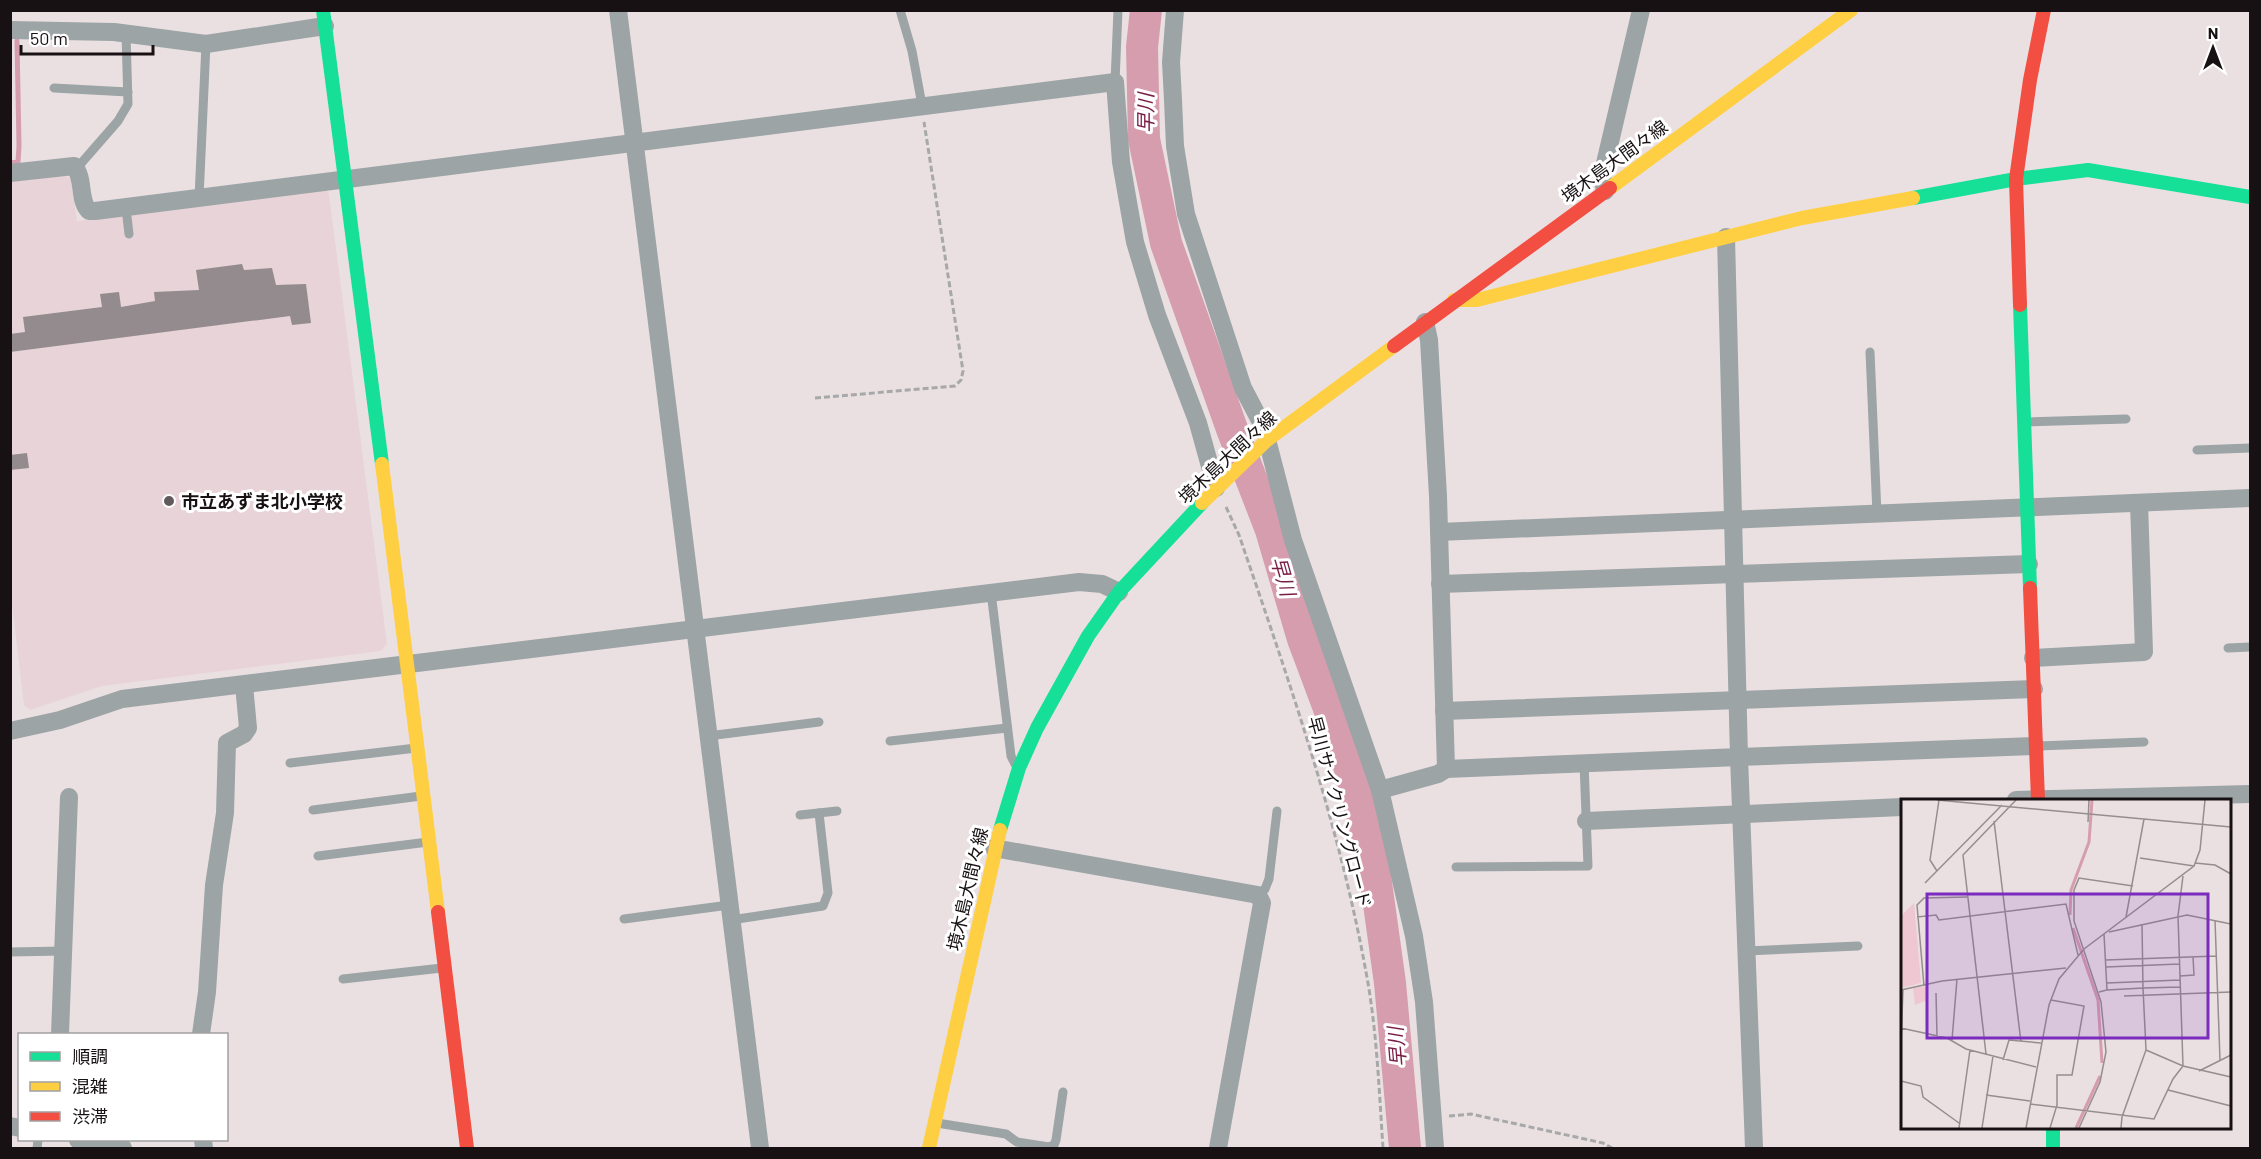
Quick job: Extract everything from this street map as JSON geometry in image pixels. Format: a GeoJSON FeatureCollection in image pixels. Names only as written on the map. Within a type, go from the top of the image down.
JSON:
{"type":"FeatureCollection","features":[{"type":"Feature","properties":{"kind":"street"},"geometry":{"type":"LineString","coordinates":[[618,10],[697,628],[708,736],[760,1149]]}},
{"type":"Feature","properties":{"kind":"street"},"geometry":{"type":"LineString","coordinates":[[1175,10],[1171,62],[1175,146],[1186,214],[1244,388],[1264,428],[1263,445],[1293,540],[1380,790],[1414,936],[1424,1002],[1435,1149]]}},
{"type":"Feature","properties":{"kind":"street"},"geometry":{"type":"LineString","coordinates":[[1605,191],[1602,176],[1641,10]]}},
{"type":"Feature","properties":{"kind":"street","name":"境木島大間々線"},"geometry":{"type":"LineString","coordinates":[[929,1149],[994,848],[1019,768],[1059,684],[1088,636],[1119,592],[1219,485],[1263,445],[1454,300],[1851,10]]}},
{"type":"Feature","properties":{"kind":"street"},"geometry":{"type":"LineString","coordinates":[[2038,799],[2016,179],[2030,80],[2044,10]]}},
{"type":"Feature","properties":{"kind":"street"},"geometry":{"type":"LineString","coordinates":[[10,30],[126,34],[206,44],[324,18],[467,1149]]}},
{"type":"Feature","properties":{"kind":"street"},"geometry":{"type":"LineString","coordinates":[[10,173],[70,166],[77,168],[86,208],[95,212],[1115,82],[1121,162],[1135,242],[1157,315],[1219,485]]}},
{"type":"Feature","properties":{"kind":"street"},"geometry":{"type":"LineString","coordinates":[[1454,300],[1477,300],[1803,218],[2016,179],[2088,170],[2250,197]]}},
{"type":"Feature","properties":{"kind":"street"},"geometry":{"type":"LineString","coordinates":[[1726,237],[1732,574],[1754,1149]]}},
{"type":"Feature","properties":{"kind":"street"},"geometry":{"type":"LineString","coordinates":[[1425,322],[1429,340],[1439,532],[1446,769]]}},
{"type":"Feature","properties":{"kind":"street"},"geometry":{"type":"LineString","coordinates":[[1439,532],[2250,498]]}},
{"type":"Feature","properties":{"kind":"street"},"geometry":{"type":"LineString","coordinates":[[2033,658],[2144,652],[2139,503]]}},
{"type":"Feature","properties":{"kind":"street"},"geometry":{"type":"LineString","coordinates":[[1440,584],[2029,564]]}},
{"type":"Feature","properties":{"kind":"street"},"geometry":{"type":"LineString","coordinates":[[10,731],[60,720],[122,699],[1079,582],[1102,584],[1119,592]]}},
{"type":"Feature","properties":{"kind":"street"},"geometry":{"type":"LineString","coordinates":[[201,1033],[207,992],[214,885],[225,813],[227,743],[248,728],[244,685]]}},
{"type":"Feature","properties":{"kind":"street"},"geometry":{"type":"LineString","coordinates":[[1444,711],[2034,689]]}},
{"type":"Feature","properties":{"kind":"street"},"geometry":{"type":"LineString","coordinates":[[1380,790],[1438,774],[1446,769],[2036,746]]}},
{"type":"Feature","properties":{"kind":"street"},"geometry":{"type":"LineString","coordinates":[[2073,799],[2250,794]]}},
{"type":"Feature","properties":{"kind":"street"},"geometry":{"type":"LineString","coordinates":[[60,1033],[69,798]]}},
{"type":"Feature","properties":{"kind":"street"},"geometry":{"type":"LineString","coordinates":[[1586,821],[1741,816],[1901,807]]}},
{"type":"Feature","properties":{"kind":"street"},"geometry":{"type":"LineString","coordinates":[[994,848],[1257,895],[1262,903],[1218,1149]]}},
{"type":"Feature","properties":{"kind":"street"},"geometry":{"type":"LineString","coordinates":[[2053,1129],[2054,1149]]}},
{"type":"Feature","properties":{"kind":"street"},"geometry":{"type":"LineString","coordinates":[[85,1141],[123,1149]]}},
{"type":"Feature","properties":{"kind":"lane"},"geometry":{"type":"LineString","coordinates":[[900,10],[912,51],[922,105]]}},
{"type":"Feature","properties":{"kind":"lane"},"geometry":{"type":"LineString","coordinates":[[1115,82],[1118,10]]}},
{"type":"Feature","properties":{"kind":"lane"},"geometry":{"type":"LineString","coordinates":[[77,168],[118,121],[128,104],[126,34]]}},
{"type":"Feature","properties":{"kind":"lane"},"geometry":{"type":"LineString","coordinates":[[199,198],[206,44]]}},
{"type":"Feature","properties":{"kind":"lane"},"geometry":{"type":"LineString","coordinates":[[54,88],[128,92]]}},
{"type":"Feature","properties":{"kind":"lane"},"geometry":{"type":"LineString","coordinates":[[126,208],[129,234]]}},
{"type":"Feature","properties":{"kind":"lane"},"geometry":{"type":"LineString","coordinates":[[1870,352],[1877,514]]}},
{"type":"Feature","properties":{"kind":"lane"},"geometry":{"type":"LineString","coordinates":[[2024,422],[2126,419]]}},
{"type":"Feature","properties":{"kind":"lane"},"geometry":{"type":"LineString","coordinates":[[2197,450],[2250,448]]}},
{"type":"Feature","properties":{"kind":"lane"},"geometry":{"type":"LineString","coordinates":[[991,592],[1011,756],[1019,768]]}},
{"type":"Feature","properties":{"kind":"lane"},"geometry":{"type":"LineString","coordinates":[[2228,648],[2250,647]]}},
{"type":"Feature","properties":{"kind":"lane"},"geometry":{"type":"LineString","coordinates":[[708,736],[819,722]]}},
{"type":"Feature","properties":{"kind":"lane"},"geometry":{"type":"LineString","coordinates":[[890,741],[1007,728]]}},
{"type":"Feature","properties":{"kind":"lane"},"geometry":{"type":"LineString","coordinates":[[2036,746],[2144,742]]}},
{"type":"Feature","properties":{"kind":"lane"},"geometry":{"type":"LineString","coordinates":[[290,763],[416,748]]}},
{"type":"Feature","properties":{"kind":"lane"},"geometry":{"type":"LineString","coordinates":[[1456,867],[1588,866],[1584,763]]}},
{"type":"Feature","properties":{"kind":"lane"},"geometry":{"type":"LineString","coordinates":[[313,810],[421,796]]}},
{"type":"Feature","properties":{"kind":"lane"},"geometry":{"type":"LineString","coordinates":[[800,814],[837,811]]}},
{"type":"Feature","properties":{"kind":"lane"},"geometry":{"type":"LineString","coordinates":[[1257,895],[1265,889],[1269,879],[1277,811]]}},
{"type":"Feature","properties":{"kind":"lane"},"geometry":{"type":"LineString","coordinates":[[624,919],[823,906],[828,893],[819,813]]}},
{"type":"Feature","properties":{"kind":"lane"},"geometry":{"type":"LineString","coordinates":[[318,856],[428,842]]}},
{"type":"Feature","properties":{"kind":"lane"},"geometry":{"type":"LineString","coordinates":[[1746,951],[1858,946]]}},
{"type":"Feature","properties":{"kind":"lane"},"geometry":{"type":"LineString","coordinates":[[10,952],[63,951]]}},
{"type":"Feature","properties":{"kind":"lane"},"geometry":{"type":"LineString","coordinates":[[343,979],[444,968]]}},
{"type":"Feature","properties":{"kind":"lane"},"geometry":{"type":"LineString","coordinates":[[934,1123],[1006,1134],[1017,1142],[1049,1147],[1054,1145],[1056,1140],[1064,1092]]}},
{"type":"Feature","properties":{"kind":"path"},"geometry":{"type":"LineString","coordinates":[[815,398],[955,386],[961,380],[963,371],[922,105]]}},
{"type":"Feature","properties":{"kind":"path","name":"早川サイクリングロード"},"geometry":{"type":"LineString","coordinates":[[1225,505],[1239,535],[1311,750],[1353,905],[1366,974],[1378,1072],[1383,1149]]}},
{"type":"Feature","properties":{"kind":"path"},"geometry":{"type":"LineString","coordinates":[[1434,1118],[1471,1114],[1603,1143],[1612,1149]]}},
{"type":"Feature","properties":{"kind":"shaded area"},"geometry":{"type":"Polygon","coordinates":[[[65,175],[71,179],[77,221],[326,189],[329,194],[387,644],[381,651],[102,686],[30,710],[24,705],[10,587],[10,182],[65,175]]]}},
{"type":"Feature","properties":{"kind":"building"},"geometry":{"type":"Polygon","coordinates":[[[242,264],[244,270],[272,268],[276,285],[306,284],[311,323],[292,325],[290,316],[10,352],[10,334],[25,332],[23,317],[102,307],[100,294],[119,292],[121,307],[155,301],[154,292],[199,290],[196,270],[242,264]]]}},
{"type":"Feature","properties":{"kind":"building"},"geometry":{"type":"Polygon","coordinates":[[[27,453],[29,468],[10,470],[10,455],[27,453]]]}},
{"type":"Feature","properties":{"kind":"waterway","name":"早川"},"geometry":{"type":"LineString","coordinates":[[1146,10],[1142,47],[1144,139],[1166,243],[1232,429],[1271,530],[1303,639],[1346,754],[1372,854],[1390,983],[1405,1148]]}},
{"type":"Feature","properties":{"kind":"waterway"},"geometry":{"type":"LineString","coordinates":[[10,163],[18,162],[19,146],[17,41]]}},
{"type":"Feature","properties":{"kind":"traffic: fast"},"geometry":{"type":"LineString","coordinates":[[323,10],[382,464]]}},
{"type":"Feature","properties":{"kind":"traffic: fast"},"geometry":{"type":"LineString","coordinates":[[1913,198],[2016,179],[2088,170],[2250,197]]}},
{"type":"Feature","properties":{"kind":"traffic: fast"},"geometry":{"type":"LineString","coordinates":[[2020,305],[2030,588]]}},
{"type":"Feature","properties":{"kind":"traffic: fast"},"geometry":{"type":"LineString","coordinates":[[1000,830],[1019,768],[1037,728],[1088,636],[1119,592],[1202,503]]}},
{"type":"Feature","properties":{"kind":"traffic: fast"},"geometry":{"type":"LineString","coordinates":[[2053,1129],[2053,1148]]}},
{"type":"Feature","properties":{"kind":"traffic: slow"},"geometry":{"type":"LineString","coordinates":[[1610,188],[1851,10]]}},
{"type":"Feature","properties":{"kind":"traffic: slow"},"geometry":{"type":"LineString","coordinates":[[1454,300],[1477,300],[1802,218],[1913,198]]}},
{"type":"Feature","properties":{"kind":"traffic: slow"},"geometry":{"type":"LineString","coordinates":[[1202,503],[1266,441],[1394,346]]}},
{"type":"Feature","properties":{"kind":"traffic: slow"},"geometry":{"type":"LineString","coordinates":[[382,464],[438,912]]}},
{"type":"Feature","properties":{"kind":"traffic: slow"},"geometry":{"type":"LineString","coordinates":[[929,1148],[1000,830]]}},
{"type":"Feature","properties":{"kind":"traffic: jam"},"geometry":{"type":"LineString","coordinates":[[2020,305],[2016,179],[2030,80],[2044,10]]}},
{"type":"Feature","properties":{"kind":"traffic: jam"},"geometry":{"type":"LineString","coordinates":[[1394,346],[1610,188]]}},
{"type":"Feature","properties":{"kind":"traffic: jam"},"geometry":{"type":"LineString","coordinates":[[2030,588],[2038,799]]}},
{"type":"Feature","properties":{"kind":"traffic: jam"},"geometry":{"type":"LineString","coordinates":[[438,912],[467,1148]]}},
{"type":"Feature","properties":{"kind":"place","name":"市立あずま北小学校"},"geometry":{"type":"Point","coordinates":[169,501]}}]}
